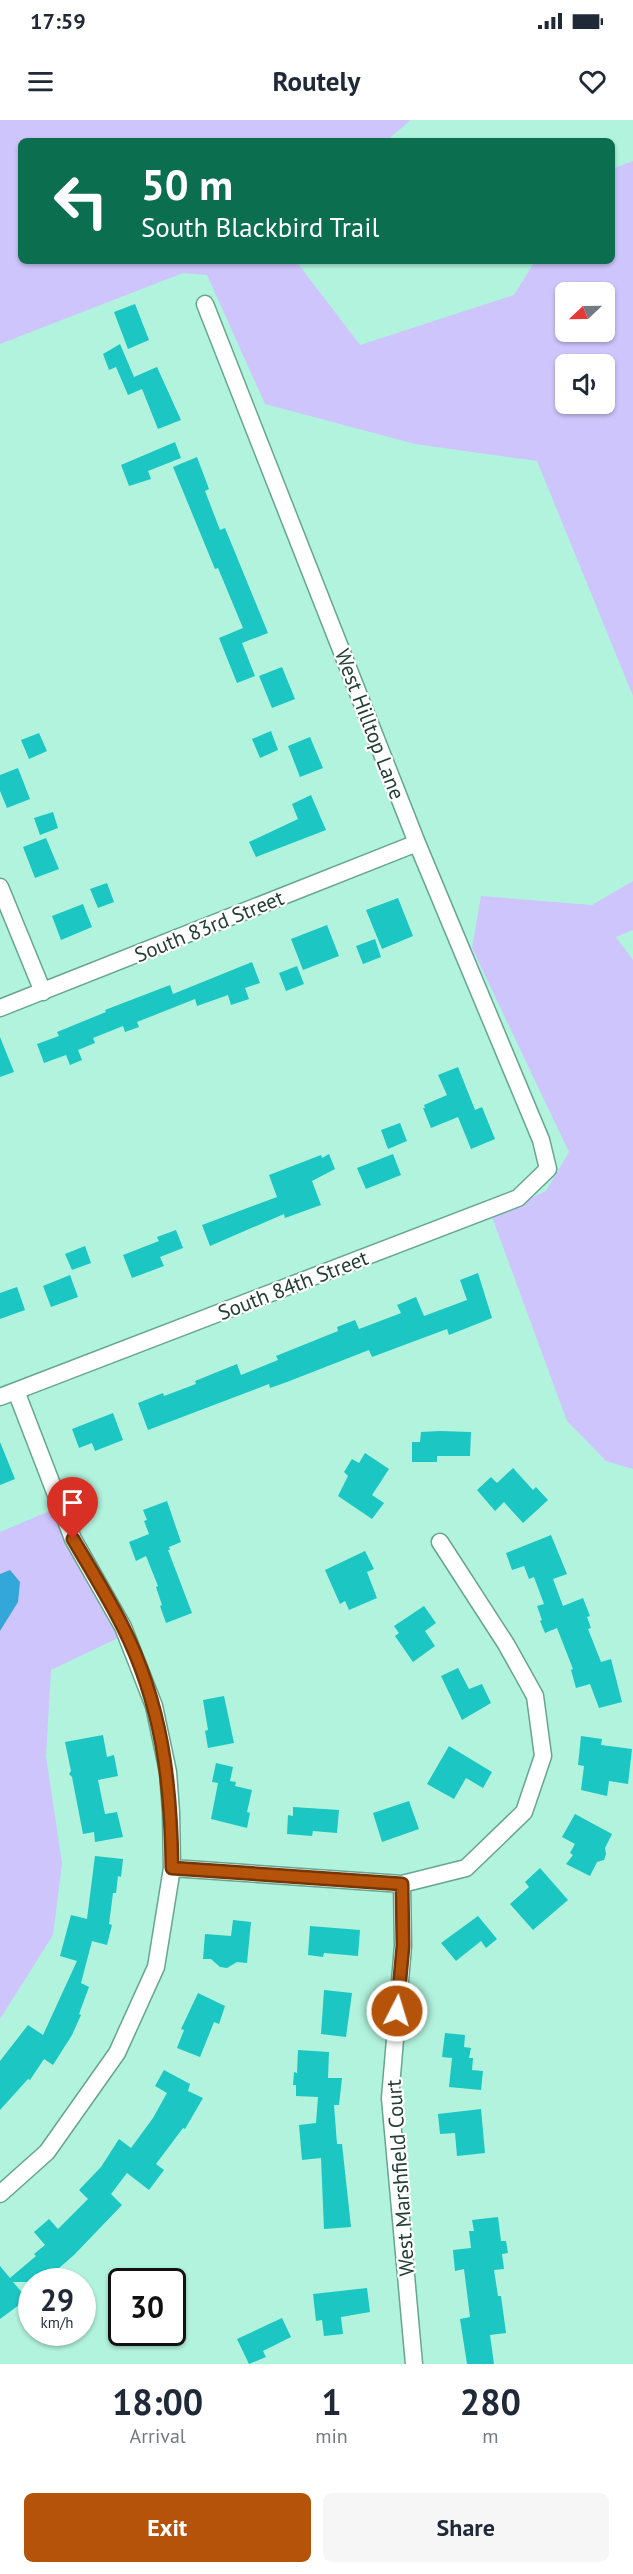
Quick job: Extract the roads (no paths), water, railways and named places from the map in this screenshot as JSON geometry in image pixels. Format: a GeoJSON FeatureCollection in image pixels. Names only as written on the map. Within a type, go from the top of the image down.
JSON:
{"type":"FeatureCollection","features":[{"type":"Feature","properties":{"kind":"street","name":"West Hilltop Lane"},"geometry":{"type":"LineString","coordinates":[[205,304],[417,843],[541,1140]]}},
{"type":"Feature","properties":{"kind":"street","name":"South 83rd Street"},"geometry":{"type":"LineString","coordinates":[[0,1008],[417,843]]}},
{"type":"Feature","properties":{"kind":"street"},"geometry":{"type":"LineString","coordinates":[[0,887],[44,992]]}},
{"type":"Feature","properties":{"kind":"street","name":"South 84th Street"},"geometry":{"type":"LineString","coordinates":[[8,1394],[518,1198],[548,1169],[541,1140]]}},
{"type":"Feature","properties":{"kind":"street"},"geometry":{"type":"LineString","coordinates":[[0,2194],[47,2152],[117,2053],[156,1967],[172,1868],[168,1772],[154,1706],[123,1627],[73,1539],[8,1394]]}},
{"type":"Feature","properties":{"kind":"street"},"geometry":{"type":"LineString","coordinates":[[172,1868],[402,1884],[466,1868],[524,1812],[543,1756],[535,1696],[506,1644],[440,1542]]}},
{"type":"Feature","properties":{"kind":"street","name":"West Marshfield Court"},"geometry":{"type":"LineString","coordinates":[[402,1884],[403,1946],[390,2098],[414,2364]]}},
{"type":"Feature","properties":{"kind":"water"},"geometry":{"type":"Polygon","coordinates":[[[10,1570],[20,1582],[18,1602],[0,1631],[0,1574],[10,1570]]]}}]}
